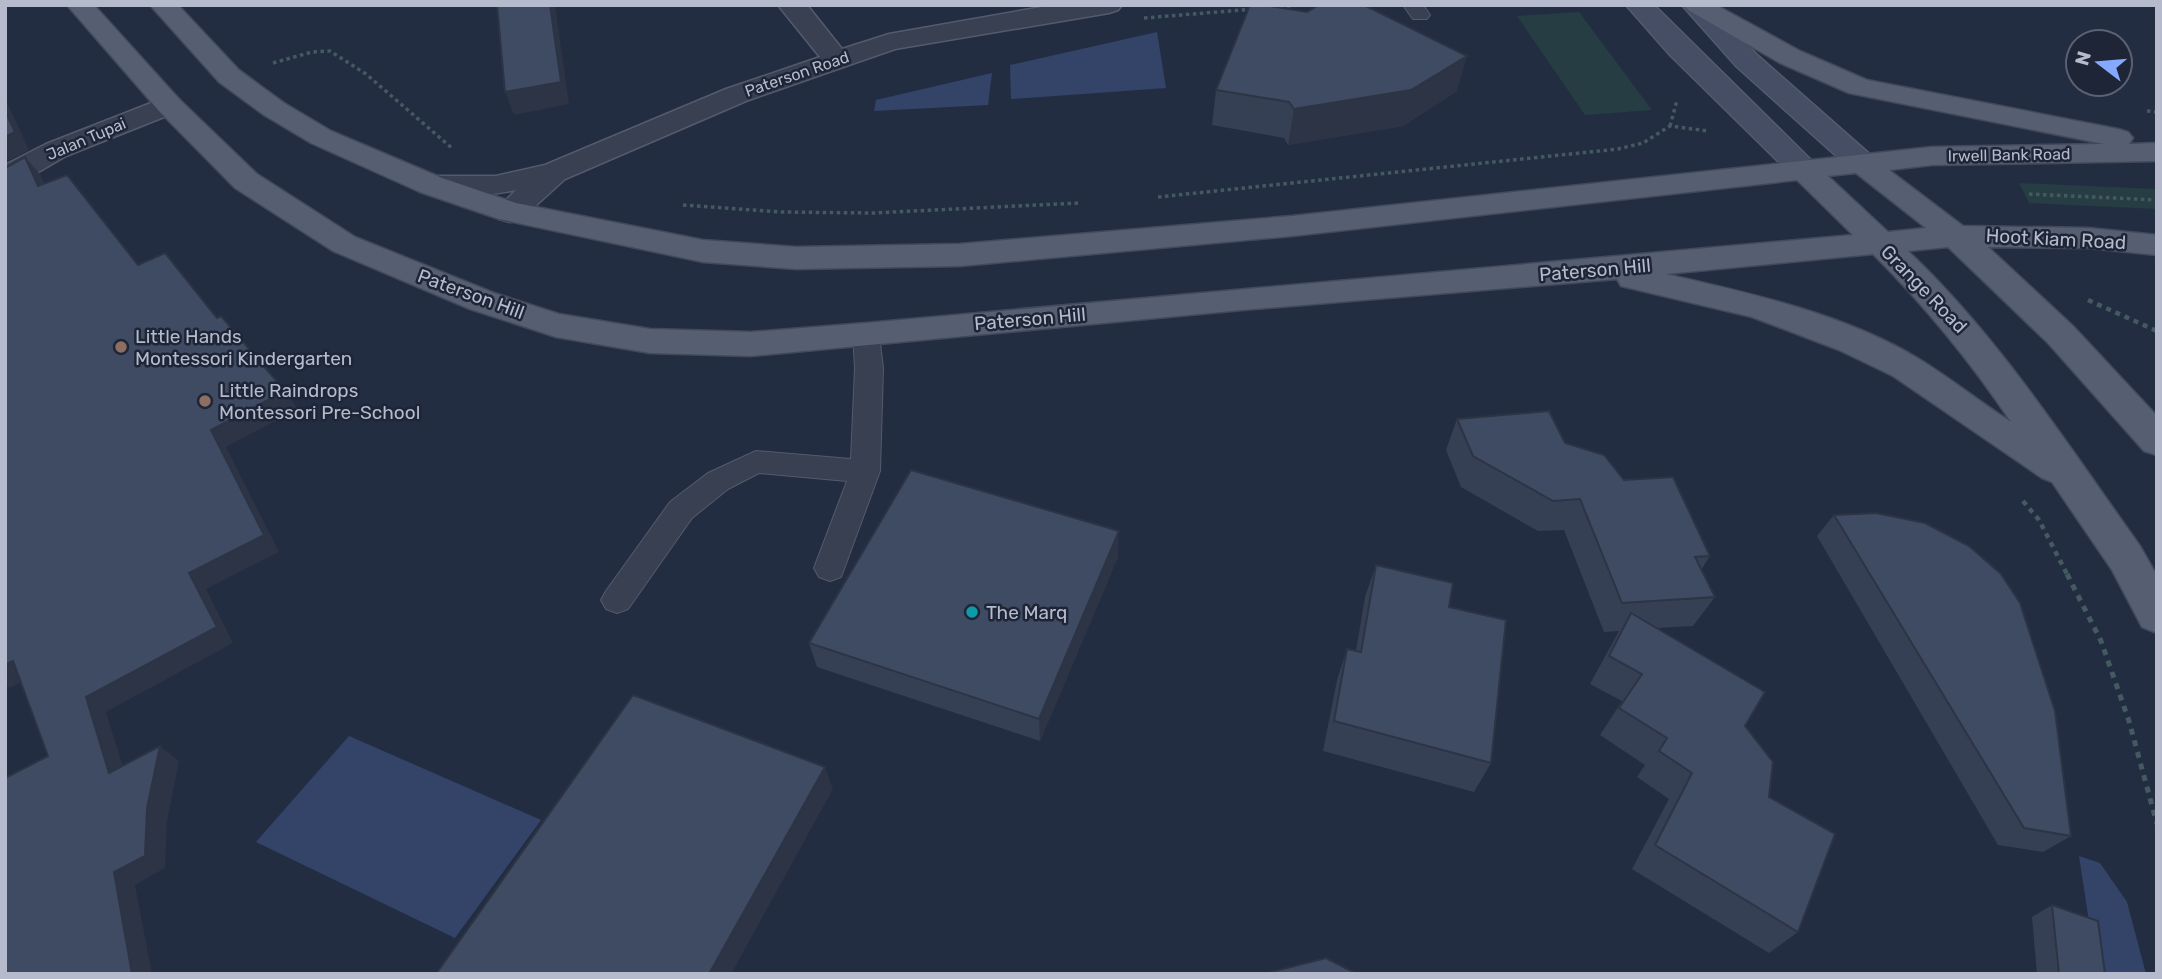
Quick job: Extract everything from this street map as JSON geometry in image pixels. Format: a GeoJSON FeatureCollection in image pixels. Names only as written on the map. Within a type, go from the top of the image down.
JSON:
{"type":"FeatureCollection","features":[{"type":"Feature","properties":{"kind":"main road"},"geometry":{"type":"LineString","coordinates":[[80,5],[169,105]]}},
{"type":"Feature","properties":{"kind":"main road"},"geometry":{"type":"LineString","coordinates":[[163,5],[229,76],[274,109],[321,137],[431,185],[503,198],[704,251],[796,258],[960,255],[1292,226],[1863,164]]}},
{"type":"Feature","properties":{"kind":"main road","name":"Grange Road"},"geometry":{"type":"LineString","coordinates":[[1639,5],[1680,49],[1929,290],[1986,356],[2126,558],[2157,615]]}},
{"type":"Feature","properties":{"kind":"main road"},"geometry":{"type":"LineString","coordinates":[[1696,5],[1790,57],[1859,87],[2037,120],[2157,146]]}},
{"type":"Feature","properties":{"kind":"main road"},"geometry":{"type":"LineString","coordinates":[[1696,5],[1747,61],[1863,164],[1955,236],[2012,287],[2106,382],[2157,441]]}},
{"type":"Feature","properties":{"kind":"main road","name":"Paterson Hill"},"geometry":{"type":"LineString","coordinates":[[169,105],[246,181],[344,244],[482,301],[556,325],[650,341],[751,344],[866,335],[1955,236]]}},
{"type":"Feature","properties":{"kind":"main road","name":"Irwell Bank Road"},"geometry":{"type":"LineString","coordinates":[[1863,164],[1932,156],[2157,152]]}},
{"type":"Feature","properties":{"kind":"main road","name":"Hoot Kiam Road"},"geometry":{"type":"LineString","coordinates":[[1955,236],[2089,238],[2157,245]]}},
{"type":"Feature","properties":{"kind":"main road"},"geometry":{"type":"LineString","coordinates":[[1601,270],[1760,307],[1851,341],[1905,367],[1970,413],[2072,478]]}},
{"type":"Feature","properties":{"kind":"street"},"geometry":{"type":"LineString","coordinates":[[791,5],[837,60]]}},
{"type":"Feature","properties":{"kind":"street","name":"Paterson Road"},"geometry":{"type":"LineString","coordinates":[[503,198],[554,172],[736,95],[889,42],[1081,6],[1109,5]]}},
{"type":"Feature","properties":{"kind":"street","name":"Jalan Tupai"},"geometry":{"type":"LineString","coordinates":[[5,178],[56,150],[169,105]]}},
{"type":"Feature","properties":{"kind":"lane"},"geometry":{"type":"LineString","coordinates":[[831,568],[865,471],[869,368],[866,335]]}},
{"type":"Feature","properties":{"kind":"lane"},"geometry":{"type":"LineString","coordinates":[[617,600],[681,510],[718,481],[756,462],[865,471]]}},
{"type":"Feature","properties":{"kind":"path"},"geometry":{"type":"LineString","coordinates":[[268,64],[312,52],[330,51],[366,74],[503,198]]}},
{"type":"Feature","properties":{"kind":"path"},"geometry":{"type":"LineString","coordinates":[[1153,197],[1618,149],[1643,143],[1670,126],[1710,132]]}},
{"type":"Feature","properties":{"kind":"path"},"geometry":{"type":"LineString","coordinates":[[2024,194],[2157,200]]}},
{"type":"Feature","properties":{"kind":"path"},"geometry":{"type":"LineString","coordinates":[[678,205],[780,212],[873,213],[1084,203]]}},
{"type":"Feature","properties":{"kind":"path"},"geometry":{"type":"LineString","coordinates":[[2077,295],[2157,331]]}},
{"type":"Feature","properties":{"kind":"path"},"geometry":{"type":"LineString","coordinates":[[2016,492],[2039,520],[2101,641],[2129,721],[2157,824]]}},
{"type":"Feature","properties":{"kind":"green space"},"geometry":{"type":"Polygon","coordinates":[[[1579,12],[1652,110],[1585,115],[1517,16],[1579,12]]]}},
{"type":"Feature","properties":{"kind":"green space"},"geometry":{"type":"Polygon","coordinates":[[[2019,183],[2157,189],[2157,209],[2029,203],[2019,183]]]}},
{"type":"Feature","properties":{"kind":"water"},"geometry":{"type":"Polygon","coordinates":[[[1157,32],[1166,88],[1011,99],[1010,65],[1157,32]]]}},
{"type":"Feature","properties":{"kind":"water"},"geometry":{"type":"Polygon","coordinates":[[[992,73],[988,105],[874,111],[876,100],[992,73]]]}},
{"type":"Feature","properties":{"kind":"water"},"geometry":{"type":"Polygon","coordinates":[[[349,736],[541,820],[455,938],[256,842],[349,736]]]}},
{"type":"Feature","properties":{"kind":"water"},"geometry":{"type":"Polygon","coordinates":[[[2079,856],[2100,863],[2127,902],[2146,974],[2097,974],[2079,856]]]}},
{"type":"Feature","properties":{"kind":"building"},"geometry":{"type":"Polygon","coordinates":[[[497,5],[550,5],[561,82],[505,92],[497,5]]]}},
{"type":"Feature","properties":{"kind":"building"},"geometry":{"type":"Polygon","coordinates":[[[1250,5],[1307,12],[1319,5],[1364,5],[1467,56],[1411,90],[1294,109],[1289,102],[1216,90],[1250,5]]]}},
{"type":"Feature","properties":{"kind":"building"},"geometry":{"type":"Polygon","coordinates":[[[5,111],[15,132],[5,137],[5,111]]]}},
{"type":"Feature","properties":{"kind":"building"},"geometry":{"type":"Polygon","coordinates":[[[25,157],[38,186],[67,175],[138,265],[165,253],[217,318],[221,316],[285,391],[211,430],[264,535],[189,573],[217,627],[86,697],[109,773],[160,746],[147,808],[145,856],[114,872],[132,974],[5,974],[5,778],[48,756],[13,661],[5,665],[5,168],[25,157]]]}},
{"type":"Feature","properties":{"kind":"building"},"geometry":{"type":"Polygon","coordinates":[[[1549,411],[1565,443],[1604,455],[1624,480],[1673,477],[1710,556],[1695,557],[1715,597],[1622,603],[1580,499],[1553,501],[1473,456],[1457,419],[1549,411]]]}},
{"type":"Feature","properties":{"kind":"building","name":"The Marq"},"geometry":{"type":"Polygon","coordinates":[[[911,470],[1119,531],[1039,719],[809,643],[911,470]]]}},
{"type":"Feature","properties":{"kind":"building"},"geometry":{"type":"Polygon","coordinates":[[[1876,513],[1925,523],[1969,546],[2001,574],[2020,603],[2055,711],[2071,836],[2024,828],[1834,515],[1876,513]]]}},
{"type":"Feature","properties":{"kind":"building"},"geometry":{"type":"Polygon","coordinates":[[[1376,565],[1453,583],[1449,607],[1506,620],[1491,763],[1334,721],[1347,649],[1361,652],[1376,565]]]}},
{"type":"Feature","properties":{"kind":"building"},"geometry":{"type":"Polygon","coordinates":[[[1631,613],[1765,692],[1745,726],[1773,762],[1769,797],[1835,834],[1798,932],[1655,845],[1692,773],[1659,751],[1667,738],[1619,708],[1642,674],[1609,656],[1631,613]]]}},
{"type":"Feature","properties":{"kind":"building"},"geometry":{"type":"Polygon","coordinates":[[[633,695],[825,767],[709,974],[436,974],[633,695]]]}},
{"type":"Feature","properties":{"kind":"building"},"geometry":{"type":"Polygon","coordinates":[[[2052,905],[2098,921],[2105,974],[2059,974],[2052,905]]]}},
{"type":"Feature","properties":{"kind":"building"},"geometry":{"type":"Polygon","coordinates":[[[1326,958],[1357,974],[1270,974],[1271,972],[1326,958]]]}},
{"type":"Feature","properties":{"kind":"place","name":"Little Hands Montessori Kindergarten"},"geometry":{"type":"Point","coordinates":[121,347]}},
{"type":"Feature","properties":{"kind":"place","name":"Little Raindrops Montessori Pre-School"},"geometry":{"type":"Point","coordinates":[205,401]}},
{"type":"Feature","properties":{"kind":"place","name":"The Marq"},"geometry":{"type":"Point","coordinates":[972,612]}}]}
